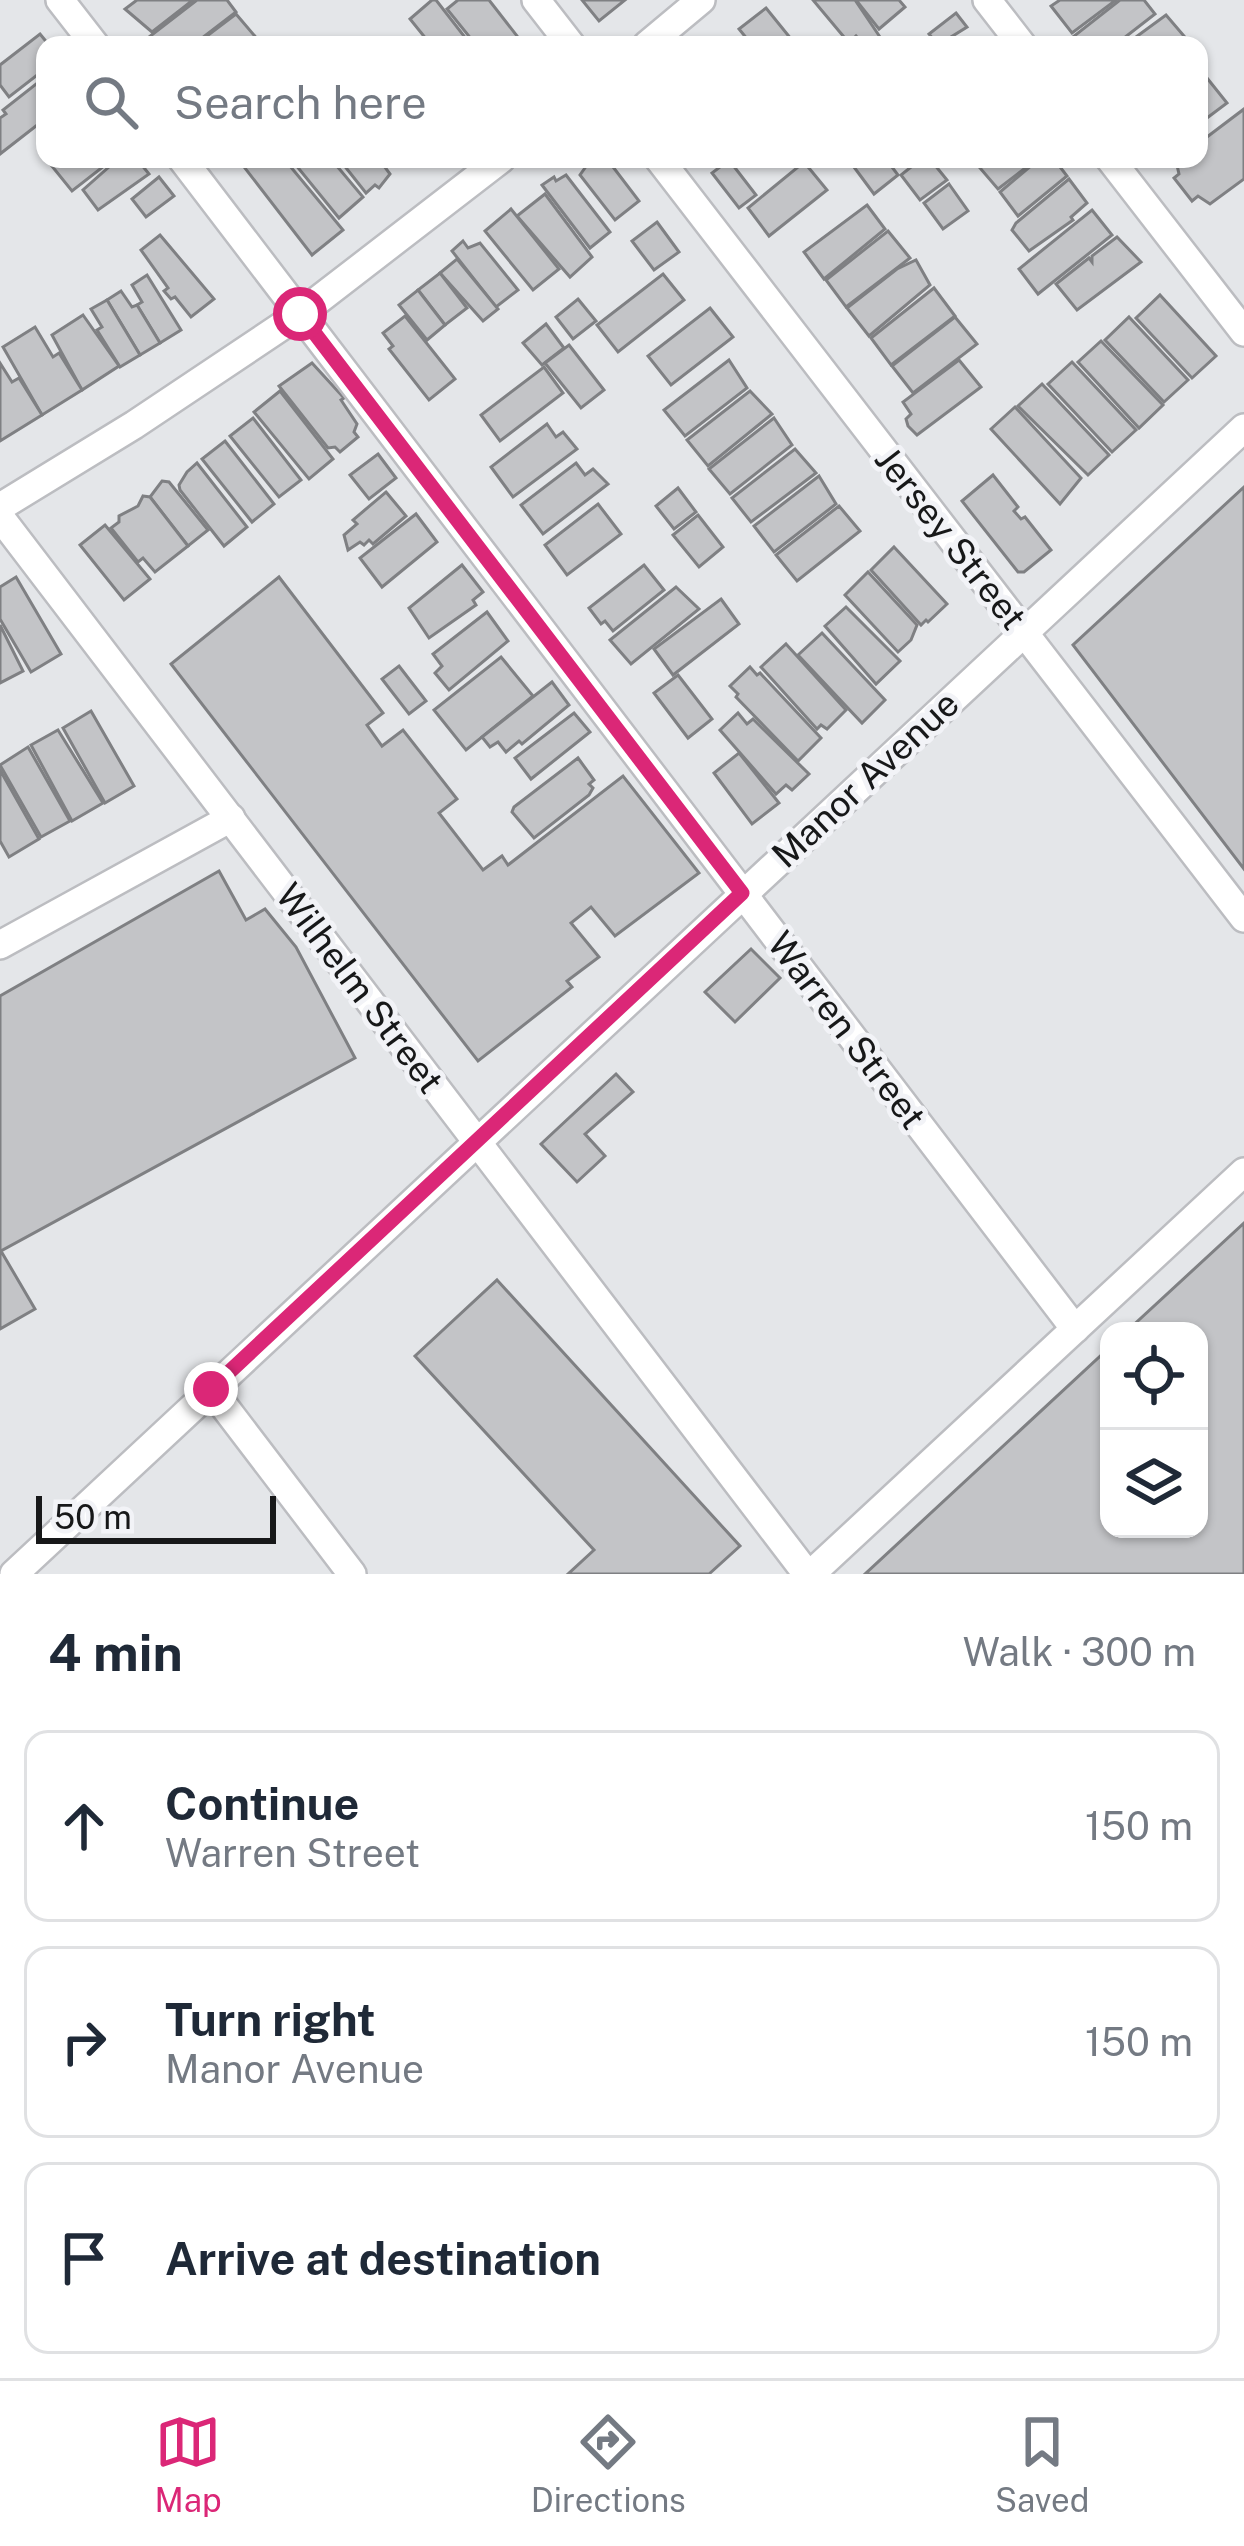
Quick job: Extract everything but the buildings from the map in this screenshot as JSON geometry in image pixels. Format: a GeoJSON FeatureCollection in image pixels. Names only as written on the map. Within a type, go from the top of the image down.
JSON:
{"type":"FeatureCollection","features":[{"type":"Feature","properties":{"kind":"street"},"geometry":{"type":"LineString","coordinates":[[60,0],[87,36]]}},
{"type":"Feature","properties":{"kind":"street"},"geometry":{"type":"LineString","coordinates":[[536,0],[564,36]]}},
{"type":"Feature","properties":{"kind":"street"},"geometry":{"type":"LineString","coordinates":[[657,36],[701,0]]}},
{"type":"Feature","properties":{"kind":"street"},"geometry":{"type":"LineString","coordinates":[[987,0],[1015,36]]}},
{"type":"Feature","properties":{"kind":"street","name":"Warren Street"},"geometry":{"type":"LineString","coordinates":[[189,168],[1075,1329]]}},
{"type":"Feature","properties":{"kind":"street"},"geometry":{"type":"LineString","coordinates":[[0,507],[300,314],[489,168]]}},
{"type":"Feature","properties":{"kind":"street","name":"Jersey Street"},"geometry":{"type":"LineString","coordinates":[[665,168],[1244,918]]}},
{"type":"Feature","properties":{"kind":"street"},"geometry":{"type":"LineString","coordinates":[[1117,168],[1244,332]]}},
{"type":"Feature","properties":{"kind":"street","name":"Manor Avenue"},"geometry":{"type":"LineString","coordinates":[[14,1574],[1244,428]]}},
{"type":"Feature","properties":{"kind":"street","name":"Wilhelm Street"},"geometry":{"type":"LineString","coordinates":[[0,517],[809,1574]]}},
{"type":"Feature","properties":{"kind":"street"},"geometry":{"type":"LineString","coordinates":[[0,945],[231,818]]}},
{"type":"Feature","properties":{"kind":"street"},"geometry":{"type":"LineString","coordinates":[[809,1574],[1244,1172]]}},
{"type":"Feature","properties":{"kind":"street"},"geometry":{"type":"LineString","coordinates":[[211,1389],[352,1574]]}},
{"type":"Feature","properties":{"kind":"route"},"geometry":{"type":"LineString","coordinates":[[211,1389],[742,893],[300,314]]}}]}
